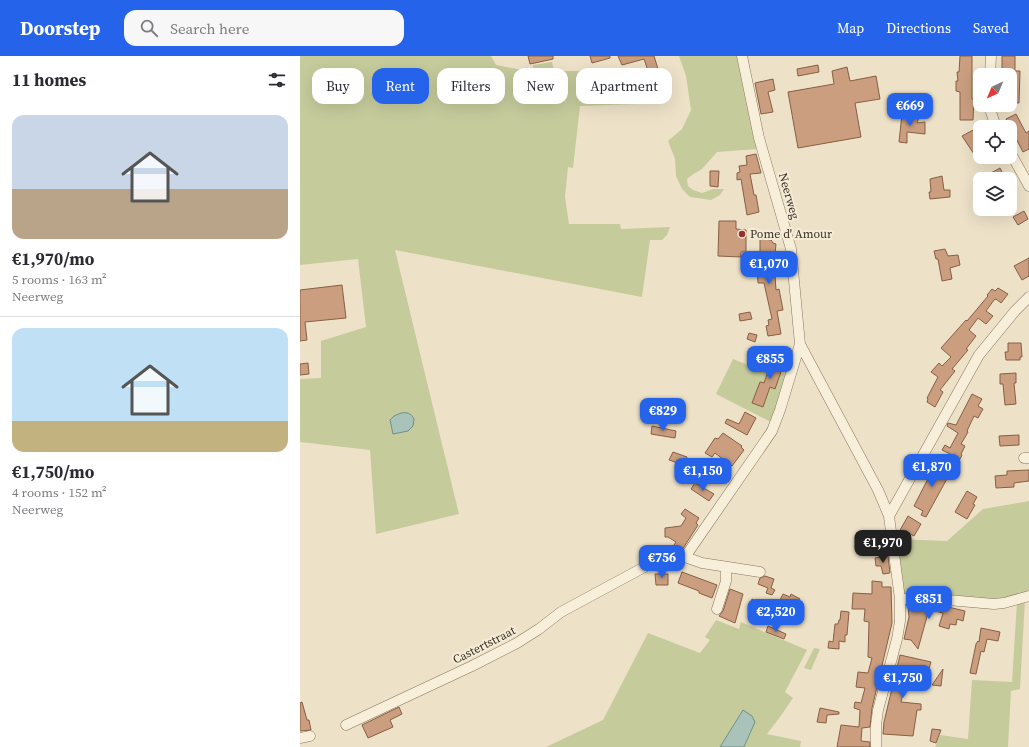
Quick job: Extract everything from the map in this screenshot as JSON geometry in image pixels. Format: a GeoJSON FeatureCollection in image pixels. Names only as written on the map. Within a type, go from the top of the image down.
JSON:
{"type":"FeatureCollection","features":[{"type":"Feature","properties":{"kind":"street","name":"Neerweg"},"geometry":{"type":"LineString","coordinates":[[685,557],[772,431],[800,344],[791,249],[759,138],[742,56]]}},
{"type":"Feature","properties":{"kind":"street"},"geometry":{"type":"LineString","coordinates":[[990,68],[991,56]]}},
{"type":"Feature","properties":{"kind":"street"},"geometry":{"type":"LineString","coordinates":[[1017,161],[1026,172],[1029,186]]}},
{"type":"Feature","properties":{"kind":"street"},"geometry":{"type":"LineString","coordinates":[[889,516],[979,355],[1015,311],[1029,297]]}},
{"type":"Feature","properties":{"kind":"street","name":"Neerweg"},"geometry":{"type":"LineString","coordinates":[[800,344],[878,490],[889,516],[900,599],[900,621],[897,639],[878,710],[876,747]]}},
{"type":"Feature","properties":{"kind":"street"},"geometry":{"type":"LineString","coordinates":[[685,557],[702,563],[760,572]]}},
{"type":"Feature","properties":{"kind":"street","name":"Castertstraat"},"geometry":{"type":"LineString","coordinates":[[346,725],[472,666],[517,643],[539,629],[561,612],[650,564],[685,557]]}},
{"type":"Feature","properties":{"kind":"street"},"geometry":{"type":"LineString","coordinates":[[717,609],[726,581],[726,567]]}},
{"type":"Feature","properties":{"kind":"street"},"geometry":{"type":"LineString","coordinates":[[900,599],[936,598],[994,604],[1004,603],[1029,596]]}},
{"type":"Feature","properties":{"kind":"green space"},"geometry":{"type":"Polygon","coordinates":[[[300,56],[491,56],[496,65],[513,68],[513,104],[568,104],[568,71],[576,71],[576,104],[637,104],[580,106],[573,168],[568,167],[565,197],[569,224],[620,224],[621,229],[670,227],[667,235],[662,240],[650,240],[642,297],[395,250],[459,514],[376,534],[370,450],[300,442],[300,379],[321,378],[321,341],[366,327],[358,259],[300,265],[300,56]]]}},
{"type":"Feature","properties":{"kind":"green space"},"geometry":{"type":"Polygon","coordinates":[[[679,56],[739,56],[758,149],[717,152],[702,169],[687,179],[688,186],[693,190],[702,193],[713,189],[724,189],[720,195],[711,200],[690,197],[682,189],[676,176],[675,159],[668,141],[682,129],[691,110],[686,76],[679,56]]]}},
{"type":"Feature","properties":{"kind":"green space"},"geometry":{"type":"Polygon","coordinates":[[[552,62],[553,68],[533,68],[533,65],[552,62]]]}},
{"type":"Feature","properties":{"kind":"green space"},"geometry":{"type":"Polygon","coordinates":[[[733,359],[748,365],[788,375],[771,422],[716,394],[733,359]]]}},
{"type":"Feature","properties":{"kind":"green space"},"geometry":{"type":"Polygon","coordinates":[[[1029,501],[1029,594],[997,601],[904,595],[895,539],[947,541],[983,509],[1029,501]]]}},
{"type":"Feature","properties":{"kind":"green space"},"geometry":{"type":"Polygon","coordinates":[[[1025,600],[1020,689],[1011,691],[1008,747],[935,747],[940,735],[968,739],[972,680],[1012,682],[1017,602],[1025,600]]]}},
{"type":"Feature","properties":{"kind":"green space"},"geometry":{"type":"Polygon","coordinates":[[[716,620],[739,629],[741,622],[807,650],[785,692],[793,698],[767,734],[801,741],[800,747],[744,747],[755,722],[743,711],[720,747],[546,747],[603,720],[648,633],[700,653],[710,640],[705,637],[716,620]]]}},
{"type":"Feature","properties":{"kind":"green space"},"geometry":{"type":"Polygon","coordinates":[[[814,648],[820,649],[811,670],[804,668],[814,648]]]}},
{"type":"Feature","properties":{"kind":"water"},"geometry":{"type":"Polygon","coordinates":[[[401,413],[412,415],[414,419],[413,426],[408,431],[393,434],[390,420],[394,416],[401,413]]]}},
{"type":"Feature","properties":{"kind":"water"},"geometry":{"type":"Polygon","coordinates":[[[743,710],[752,716],[755,722],[744,747],[720,747],[743,710]]]}},
{"type":"Feature","properties":{"kind":"building"},"geometry":{"type":"Polygon","coordinates":[[[528,56],[553,56],[553,59],[530,64],[528,56]]]}},
{"type":"Feature","properties":{"kind":"building"},"geometry":{"type":"Polygon","coordinates":[[[590,56],[610,56],[610,58],[592,63],[590,56]]]}},
{"type":"Feature","properties":{"kind":"building"},"geometry":{"type":"Polygon","coordinates":[[[618,56],[654,56],[658,68],[647,68],[644,59],[622,65],[618,56]]]}},
{"type":"Feature","properties":{"kind":"building"},"geometry":{"type":"Polygon","coordinates":[[[960,56],[972,56],[973,120],[960,120],[960,92],[956,91],[956,81],[958,81],[957,72],[959,72],[960,56]]]}},
{"type":"Feature","properties":{"kind":"building"},"geometry":{"type":"Polygon","coordinates":[[[1002,56],[1015,56],[1015,68],[1002,68],[1002,56]]]}},
{"type":"Feature","properties":{"kind":"building"},"geometry":{"type":"Polygon","coordinates":[[[818,65],[819,72],[798,76],[797,69],[818,65]]]}},
{"type":"Feature","properties":{"kind":"building"},"geometry":{"type":"Polygon","coordinates":[[[847,67],[850,81],[876,76],[880,99],[855,103],[861,137],[798,148],[788,92],[834,84],[832,71],[847,67]]]}},
{"type":"Feature","properties":{"kind":"building"},"geometry":{"type":"Polygon","coordinates":[[[1017,71],[1020,71],[1019,103],[1017,103],[1017,71]]]}},
{"type":"Feature","properties":{"kind":"building"},"geometry":{"type":"Polygon","coordinates":[[[773,79],[775,90],[768,92],[773,112],[761,114],[755,83],[773,79]]]}},
{"type":"Feature","properties":{"kind":"building"},"geometry":{"type":"Polygon","coordinates":[[[902,114],[919,117],[917,123],[925,122],[925,134],[907,132],[907,143],[899,142],[902,114]]]}},
{"type":"Feature","properties":{"kind":"building"},"geometry":{"type":"Polygon","coordinates":[[[1016,114],[1026,133],[1029,131],[1029,149],[1023,152],[1017,140],[1017,120],[1006,119],[1016,114]]]}},
{"type":"Feature","properties":{"kind":"building"},"geometry":{"type":"Polygon","coordinates":[[[973,130],[973,152],[962,136],[973,130]]]}},
{"type":"Feature","properties":{"kind":"building"},"geometry":{"type":"Polygon","coordinates":[[[756,154],[761,173],[750,174],[759,212],[747,215],[741,179],[737,180],[737,173],[740,172],[739,166],[747,165],[746,156],[756,154]]]}},
{"type":"Feature","properties":{"kind":"building"},"geometry":{"type":"Polygon","coordinates":[[[1000,168],[1002,172],[993,172],[1000,168]]]}},
{"type":"Feature","properties":{"kind":"building"},"geometry":{"type":"Polygon","coordinates":[[[710,171],[719,171],[718,187],[710,186],[710,171]]]}},
{"type":"Feature","properties":{"kind":"building"},"geometry":{"type":"Polygon","coordinates":[[[942,176],[944,190],[950,190],[950,197],[930,199],[930,179],[942,176]]]}},
{"type":"Feature","properties":{"kind":"building"},"geometry":{"type":"Polygon","coordinates":[[[1024,211],[1028,219],[1018,225],[1013,217],[1024,211]]]}},
{"type":"Feature","properties":{"kind":"building"},"geometry":{"type":"Polygon","coordinates":[[[719,221],[736,221],[736,229],[746,230],[746,252],[741,252],[741,257],[718,256],[719,221]]]}},
{"type":"Feature","properties":{"kind":"building"},"geometry":{"type":"Polygon","coordinates":[[[760,238],[771,240],[776,244],[775,254],[772,254],[772,257],[767,257],[768,276],[775,275],[776,290],[779,289],[783,310],[777,311],[781,334],[768,336],[766,326],[769,325],[768,320],[772,319],[764,283],[758,283],[756,252],[760,252],[760,238]]]}},
{"type":"Feature","properties":{"kind":"building"},"geometry":{"type":"Polygon","coordinates":[[[945,249],[948,256],[958,255],[960,265],[950,268],[952,279],[942,281],[938,259],[936,259],[934,251],[945,249]]]}},
{"type":"Feature","properties":{"kind":"building"},"geometry":{"type":"Polygon","coordinates":[[[1029,258],[1029,276],[1022,280],[1014,266],[1029,258]]]}},
{"type":"Feature","properties":{"kind":"building"},"geometry":{"type":"Polygon","coordinates":[[[342,285],[346,318],[305,322],[307,340],[300,341],[300,290],[342,285]]]}},
{"type":"Feature","properties":{"kind":"building"},"geometry":{"type":"Polygon","coordinates":[[[998,288],[1008,294],[1001,303],[996,299],[994,300],[986,311],[993,316],[986,324],[978,318],[969,330],[976,336],[966,349],[968,350],[952,369],[955,371],[940,390],[943,392],[935,407],[927,402],[927,398],[938,377],[931,372],[939,363],[942,366],[951,357],[941,348],[966,320],[967,321],[992,289],[995,291],[998,288]]]}},
{"type":"Feature","properties":{"kind":"building"},"geometry":{"type":"Polygon","coordinates":[[[750,312],[752,319],[740,321],[739,314],[750,312]]]}},
{"type":"Feature","properties":{"kind":"building"},"geometry":{"type":"Polygon","coordinates":[[[749,333],[757,335],[755,342],[747,339],[749,333]]]}},
{"type":"Feature","properties":{"kind":"building"},"geometry":{"type":"Polygon","coordinates":[[[1008,343],[1021,343],[1022,357],[1020,357],[1020,360],[1006,360],[1005,352],[1008,352],[1008,343]]]}},
{"type":"Feature","properties":{"kind":"building"},"geometry":{"type":"Polygon","coordinates":[[[776,355],[787,357],[775,389],[770,387],[763,407],[752,403],[760,382],[764,383],[773,358],[776,359],[776,355]]]}},
{"type":"Feature","properties":{"kind":"building"},"geometry":{"type":"Polygon","coordinates":[[[308,363],[309,374],[300,375],[300,364],[308,363]]]}},
{"type":"Feature","properties":{"kind":"building"},"geometry":{"type":"Polygon","coordinates":[[[1016,373],[1016,383],[1014,383],[1016,404],[1005,405],[1003,384],[1000,384],[1000,374],[1016,373]]]}},
{"type":"Feature","properties":{"kind":"building"},"geometry":{"type":"Polygon","coordinates":[[[972,394],[982,399],[978,406],[983,409],[978,418],[974,416],[967,431],[968,432],[961,444],[965,446],[960,459],[942,450],[945,445],[950,448],[958,433],[947,426],[948,423],[956,425],[972,394]]]}},
{"type":"Feature","properties":{"kind":"building"},"geometry":{"type":"Polygon","coordinates":[[[745,412],[756,418],[747,435],[725,423],[727,419],[739,424],[745,412]]]}},
{"type":"Feature","properties":{"kind":"building"},"geometry":{"type":"Polygon","coordinates":[[[652,426],[676,431],[675,438],[651,434],[652,426]]]}},
{"type":"Feature","properties":{"kind":"building"},"geometry":{"type":"Polygon","coordinates":[[[723,433],[742,446],[741,447],[744,450],[732,466],[715,453],[712,457],[705,453],[715,438],[718,439],[723,433]]]}},
{"type":"Feature","properties":{"kind":"building"},"geometry":{"type":"Polygon","coordinates":[[[1019,435],[1019,445],[1000,446],[999,436],[1019,435]]]}},
{"type":"Feature","properties":{"kind":"building"},"geometry":{"type":"Polygon","coordinates":[[[673,452],[687,457],[684,465],[669,460],[673,452]]]}},
{"type":"Feature","properties":{"kind":"building"},"geometry":{"type":"Polygon","coordinates":[[[936,460],[949,467],[946,473],[949,475],[926,517],[921,515],[923,511],[914,506],[936,460]]]}},
{"type":"Feature","properties":{"kind":"building"},"geometry":{"type":"Polygon","coordinates":[[[1029,470],[1029,481],[1014,483],[1014,487],[996,488],[995,476],[1007,475],[1007,471],[1029,470]]]}},
{"type":"Feature","properties":{"kind":"building"},"geometry":{"type":"Polygon","coordinates":[[[695,483],[714,494],[709,501],[691,489],[695,483]]]}},
{"type":"Feature","properties":{"kind":"building"},"geometry":{"type":"Polygon","coordinates":[[[967,491],[977,497],[973,504],[975,505],[967,519],[955,512],[967,491]]]}},
{"type":"Feature","properties":{"kind":"building"},"geometry":{"type":"Polygon","coordinates":[[[685,509],[699,518],[696,523],[698,525],[682,550],[674,545],[676,542],[668,537],[665,537],[665,528],[681,526],[686,518],[681,514],[685,509]]]}},
{"type":"Feature","properties":{"kind":"building"},"geometry":{"type":"Polygon","coordinates":[[[908,516],[921,524],[914,536],[907,532],[905,536],[899,532],[908,516]]]}},
{"type":"Feature","properties":{"kind":"building"},"geometry":{"type":"Polygon","coordinates":[[[888,556],[890,573],[883,574],[881,566],[876,566],[875,558],[888,556]]]}},
{"type":"Feature","properties":{"kind":"building"},"geometry":{"type":"Polygon","coordinates":[[[682,572],[717,585],[712,598],[678,583],[682,572]]]}},
{"type":"Feature","properties":{"kind":"building"},"geometry":{"type":"Polygon","coordinates":[[[655,574],[668,574],[668,585],[656,585],[655,574]]]}},
{"type":"Feature","properties":{"kind":"building"},"geometry":{"type":"Polygon","coordinates":[[[765,576],[774,579],[771,588],[775,590],[772,595],[766,593],[768,588],[758,584],[760,578],[765,576]]]}},
{"type":"Feature","properties":{"kind":"building"},"geometry":{"type":"Polygon","coordinates":[[[872,581],[882,582],[882,587],[891,587],[892,623],[872,708],[870,727],[862,728],[861,741],[870,742],[870,747],[837,747],[841,725],[859,727],[860,710],[854,708],[855,702],[861,703],[865,688],[856,687],[858,672],[868,673],[872,658],[868,657],[869,622],[864,621],[865,609],[852,609],[853,593],[872,594],[872,581]]]}},
{"type":"Feature","properties":{"kind":"building"},"geometry":{"type":"Polygon","coordinates":[[[730,589],[743,594],[735,623],[719,616],[723,611],[730,589]]]}},
{"type":"Feature","properties":{"kind":"building"},"geometry":{"type":"Polygon","coordinates":[[[783,594],[790,597],[791,594],[800,599],[795,608],[780,600],[783,594]]]}},
{"type":"Feature","properties":{"kind":"building"},"geometry":{"type":"Polygon","coordinates":[[[752,599],[758,602],[754,611],[748,609],[752,599]]]}},
{"type":"Feature","properties":{"kind":"building"},"geometry":{"type":"Polygon","coordinates":[[[908,606],[944,606],[965,611],[963,621],[957,619],[956,625],[950,624],[949,629],[939,626],[943,613],[927,609],[928,613],[918,649],[911,640],[904,639],[909,617],[908,606]]]}},
{"type":"Feature","properties":{"kind":"building"},"geometry":{"type":"Polygon","coordinates":[[[841,611],[849,612],[845,642],[839,641],[839,649],[828,648],[829,641],[833,642],[835,624],[838,624],[840,620],[841,611]]]}},
{"type":"Feature","properties":{"kind":"building"},"geometry":{"type":"Polygon","coordinates":[[[768,626],[786,634],[784,639],[766,632],[768,626]]]}},
{"type":"Feature","properties":{"kind":"building"},"geometry":{"type":"Polygon","coordinates":[[[981,628],[1000,632],[998,641],[987,639],[984,652],[981,651],[976,674],[970,673],[976,644],[978,641],[979,642],[981,628]]]}},
{"type":"Feature","properties":{"kind":"building"},"geometry":{"type":"Polygon","coordinates":[[[900,655],[931,662],[928,672],[911,669],[906,690],[904,689],[901,702],[921,704],[921,710],[917,710],[913,736],[883,734],[884,722],[900,655]]]}},
{"type":"Feature","properties":{"kind":"building"},"geometry":{"type":"Polygon","coordinates":[[[943,669],[941,686],[932,685],[943,669]]]}},
{"type":"Feature","properties":{"kind":"building"},"geometry":{"type":"Polygon","coordinates":[[[302,702],[311,730],[300,731],[300,703],[302,702]]]}},
{"type":"Feature","properties":{"kind":"building"},"geometry":{"type":"Polygon","coordinates":[[[399,707],[402,714],[390,720],[393,727],[368,738],[362,725],[399,707]]]}},
{"type":"Feature","properties":{"kind":"building"},"geometry":{"type":"Polygon","coordinates":[[[820,708],[839,712],[839,714],[827,715],[826,723],[817,722],[820,708]]]}},
{"type":"Feature","properties":{"kind":"building"},"geometry":{"type":"Polygon","coordinates":[[[932,729],[941,730],[936,743],[930,741],[932,729]]]}},
{"type":"Feature","properties":{"kind":"place","name":"Pome d' Amour"},"geometry":{"type":"Point","coordinates":[742,234]}}]}
